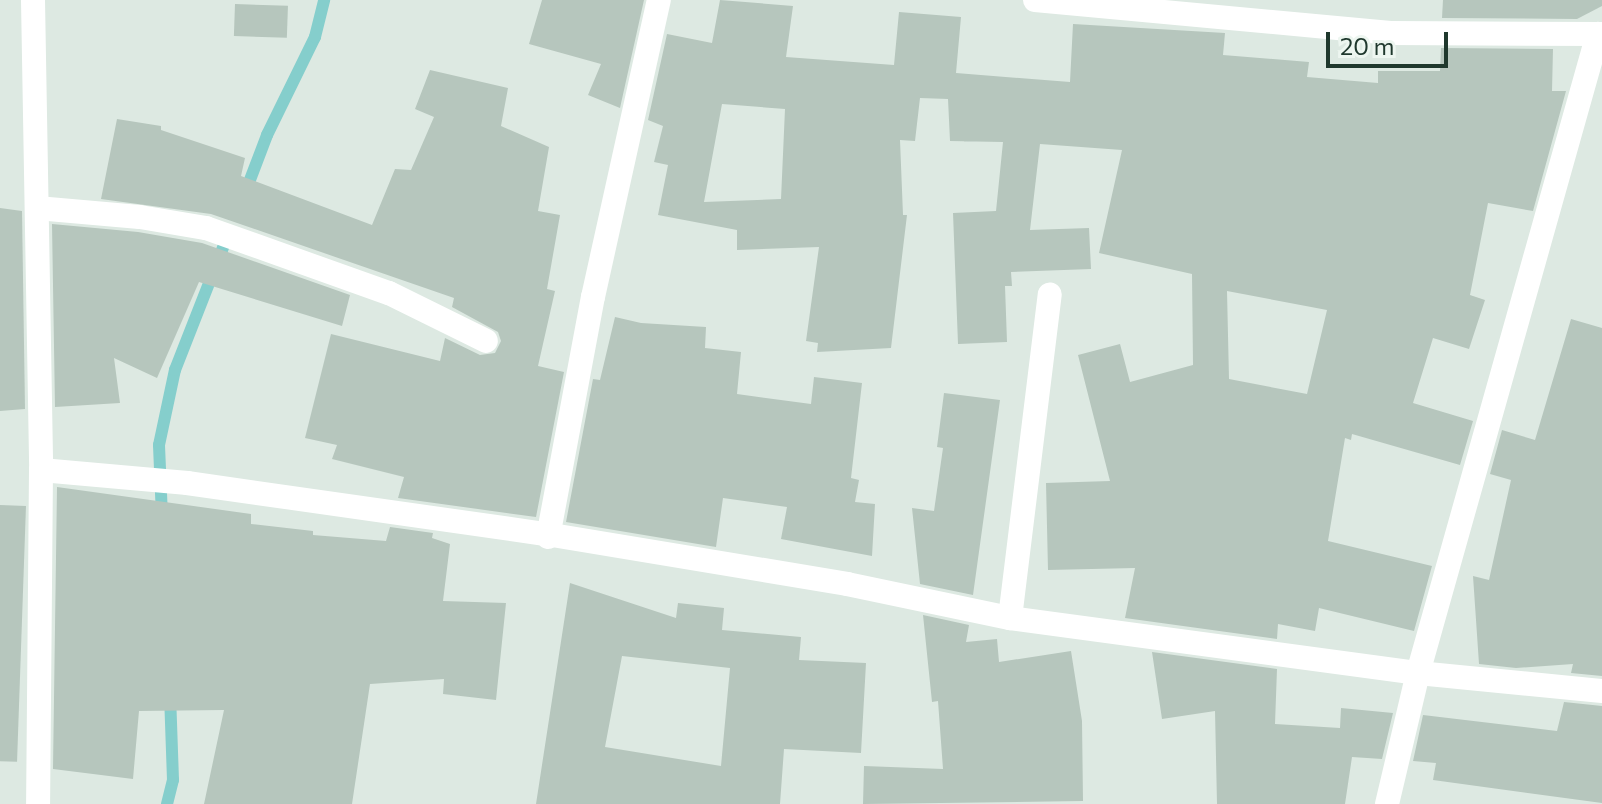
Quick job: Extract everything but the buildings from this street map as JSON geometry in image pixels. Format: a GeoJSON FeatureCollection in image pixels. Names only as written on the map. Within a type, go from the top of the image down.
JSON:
{"type":"FeatureCollection","features":[{"type":"Feature","properties":{"kind":"street"},"geometry":{"type":"LineString","coordinates":[[33,0],[41,470],[38,804]]}},
{"type":"Feature","properties":{"kind":"street"},"geometry":{"type":"LineString","coordinates":[[548,537],[593,297],[659,0]]}},
{"type":"Feature","properties":{"kind":"street"},"geometry":{"type":"LineString","coordinates":[[1035,0],[1173,7],[1390,33],[1600,34],[1418,673],[1387,804]]}},
{"type":"Feature","properties":{"kind":"street"},"geometry":{"type":"LineString","coordinates":[[37,208],[140,217],[226,235],[389,293],[486,341]]}},
{"type":"Feature","properties":{"kind":"street"},"geometry":{"type":"LineString","coordinates":[[1010,618],[1050,294]]}},
{"type":"Feature","properties":{"kind":"street"},"geometry":{"type":"LineString","coordinates":[[41,470],[187,483],[548,537],[847,584],[1010,618],[1418,673],[1602,691]]}},
{"type":"Feature","properties":{"kind":"waterway"},"geometry":{"type":"LineString","coordinates":[[245,193],[267,135],[315,37],[324,0]]}},
{"type":"Feature","properties":{"kind":"waterway"},"geometry":{"type":"LineString","coordinates":[[162,517],[159,445],[175,370],[229,232]]}},
{"type":"Feature","properties":{"kind":"waterway"},"geometry":{"type":"LineString","coordinates":[[167,804],[173,780],[170,696]]}}]}
